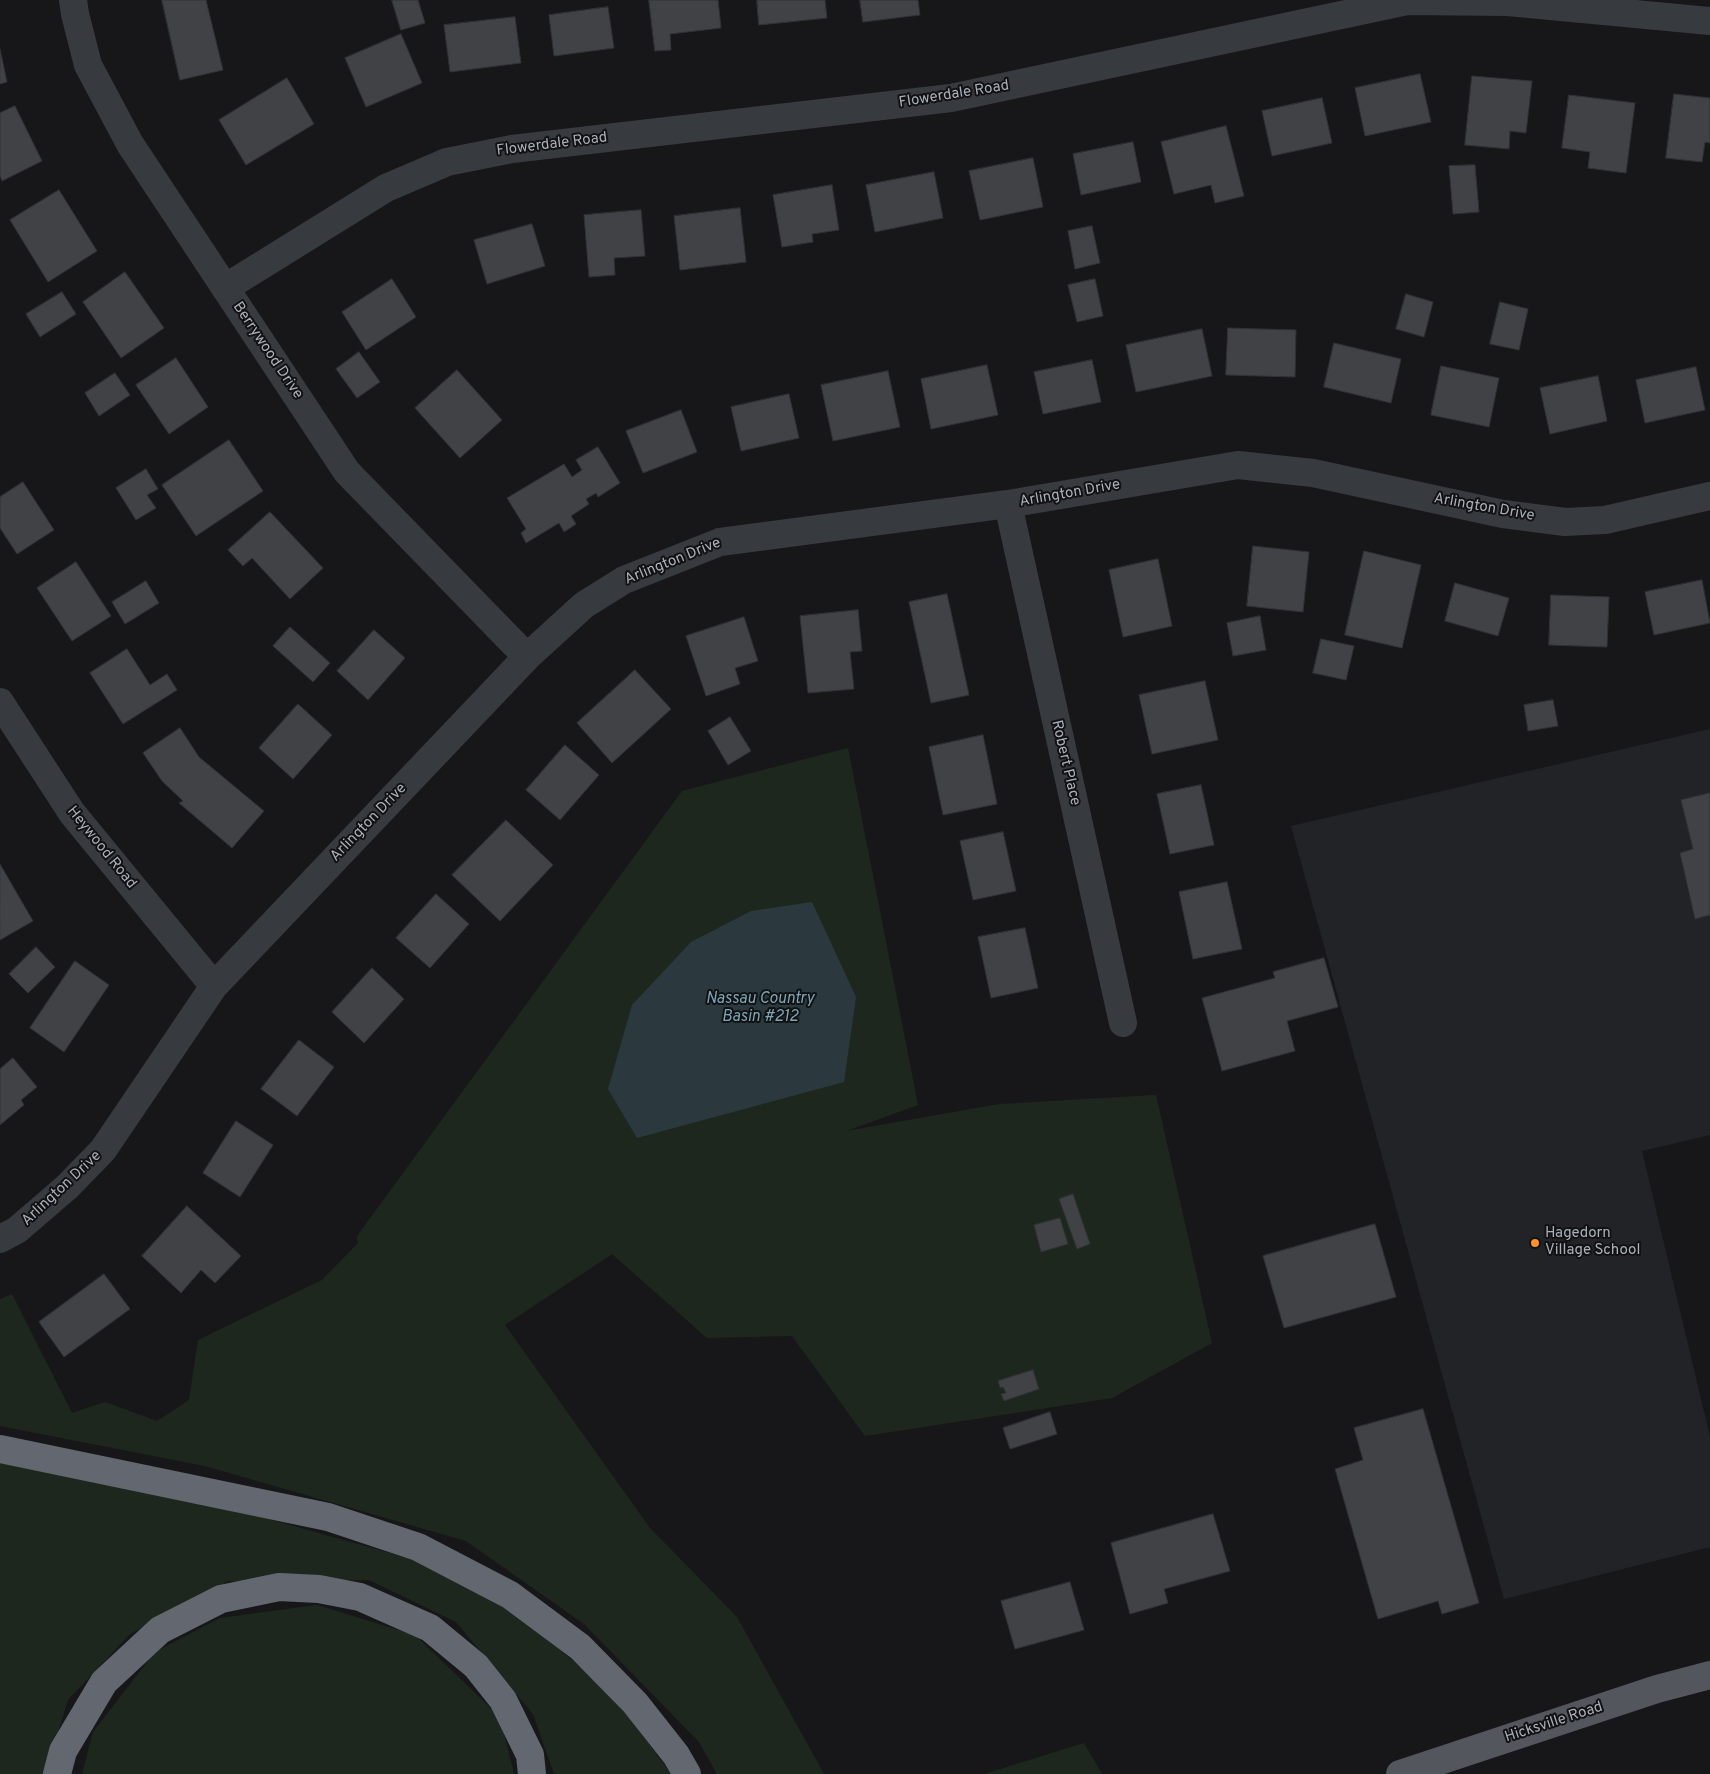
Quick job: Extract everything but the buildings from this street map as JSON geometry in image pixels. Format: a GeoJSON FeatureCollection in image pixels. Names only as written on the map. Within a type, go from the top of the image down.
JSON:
{"type":"FeatureCollection","features":[{"type":"Feature","properties":{"kind":"highway"},"geometry":{"type":"LineString","coordinates":[[0,1449],[328,1517],[418,1547],[510,1595],[580,1648],[635,1703],[676,1755],[687,1774]]}},
{"type":"Feature","properties":{"kind":"highway"},"geometry":{"type":"LineString","coordinates":[[58,1774],[63,1751],[104,1682],[160,1630],[221,1600],[279,1587],[319,1589],[360,1597],[430,1628],[476,1666],[503,1700],[530,1755],[532,1774]]}},
{"type":"Feature","properties":{"kind":"main road","name":"Hicksville Road"},"geometry":{"type":"LineString","coordinates":[[1400,1774],[1657,1689],[1710,1675]]}},
{"type":"Feature","properties":{"kind":"street","name":"Berrywood Drive"},"geometry":{"type":"LineString","coordinates":[[73,0],[88,65],[130,144],[347,472],[527,657]]}},
{"type":"Feature","properties":{"kind":"street","name":"Flowerdale Road"},"geometry":{"type":"LineString","coordinates":[[225,288],[386,188],[447,162],[512,149],[951,98],[1407,1],[1508,2],[1695,13]]}},
{"type":"Feature","properties":{"kind":"street","name":"Arlington Drive"},"geometry":{"type":"LineString","coordinates":[[0,1238],[17,1230],[67,1187],[103,1150],[214,986],[527,657],[584,605],[624,580],[720,542],[1008,504],[1238,465],[1313,473],[1503,514],[1565,522],[1605,520],[1710,496]]}},
{"type":"Feature","properties":{"kind":"street","name":"Robert Place"},"geometry":{"type":"LineString","coordinates":[[1008,504],[1123,1023]]}},
{"type":"Feature","properties":{"kind":"street","name":"Heywood Road"},"geometry":{"type":"LineString","coordinates":[[0,702],[72,813],[214,986]]}},
{"type":"Feature","properties":{"kind":"shaded area","name":"Hagedorn Village School"},"geometry":{"type":"Polygon","coordinates":[[[1710,729],[1710,1135],[1642,1151],[1710,1437],[1710,1547],[1504,1599],[1291,826],[1710,729]]]}},
{"type":"Feature","properties":{"kind":"shaded area"},"geometry":{"type":"Polygon","coordinates":[[[848,748],[918,1105],[846,1131],[999,1104],[1156,1095],[1212,1343],[1112,1398],[865,1436],[792,1336],[707,1338],[612,1254],[505,1325],[650,1528],[737,1617],[824,1774],[717,1774],[699,1742],[584,1624],[466,1541],[205,1466],[0,1426],[0,1299],[12,1294],[72,1413],[105,1402],[157,1421],[189,1400],[198,1340],[322,1280],[358,1243],[357,1236],[682,791],[848,748]]]}},
{"type":"Feature","properties":{"kind":"shaded area"},"geometry":{"type":"Polygon","coordinates":[[[0,1463],[243,1512],[430,1564],[528,1622],[614,1696],[671,1774],[554,1774],[533,1714],[456,1622],[369,1580],[228,1581],[130,1634],[68,1700],[45,1774],[0,1774],[0,1463]]]}},
{"type":"Feature","properties":{"kind":"shaded area"},"geometry":{"type":"Polygon","coordinates":[[[317,1605],[415,1635],[500,1717],[514,1774],[82,1774],[93,1732],[155,1652],[220,1618],[317,1605]]]}},
{"type":"Feature","properties":{"kind":"shaded area"},"geometry":{"type":"Polygon","coordinates":[[[1084,1743],[1102,1774],[984,1774],[1084,1743]]]}},
{"type":"Feature","properties":{"kind":"water","name":"Nassau Country Basin #212"},"geometry":{"type":"Polygon","coordinates":[[[812,902],[856,997],[844,1082],[637,1138],[608,1089],[632,1005],[691,942],[751,911],[812,902]]]}},
{"type":"Feature","properties":{"kind":"place","name":"Hagedorn Village School"},"geometry":{"type":"Point","coordinates":[1535,1243]}}]}
